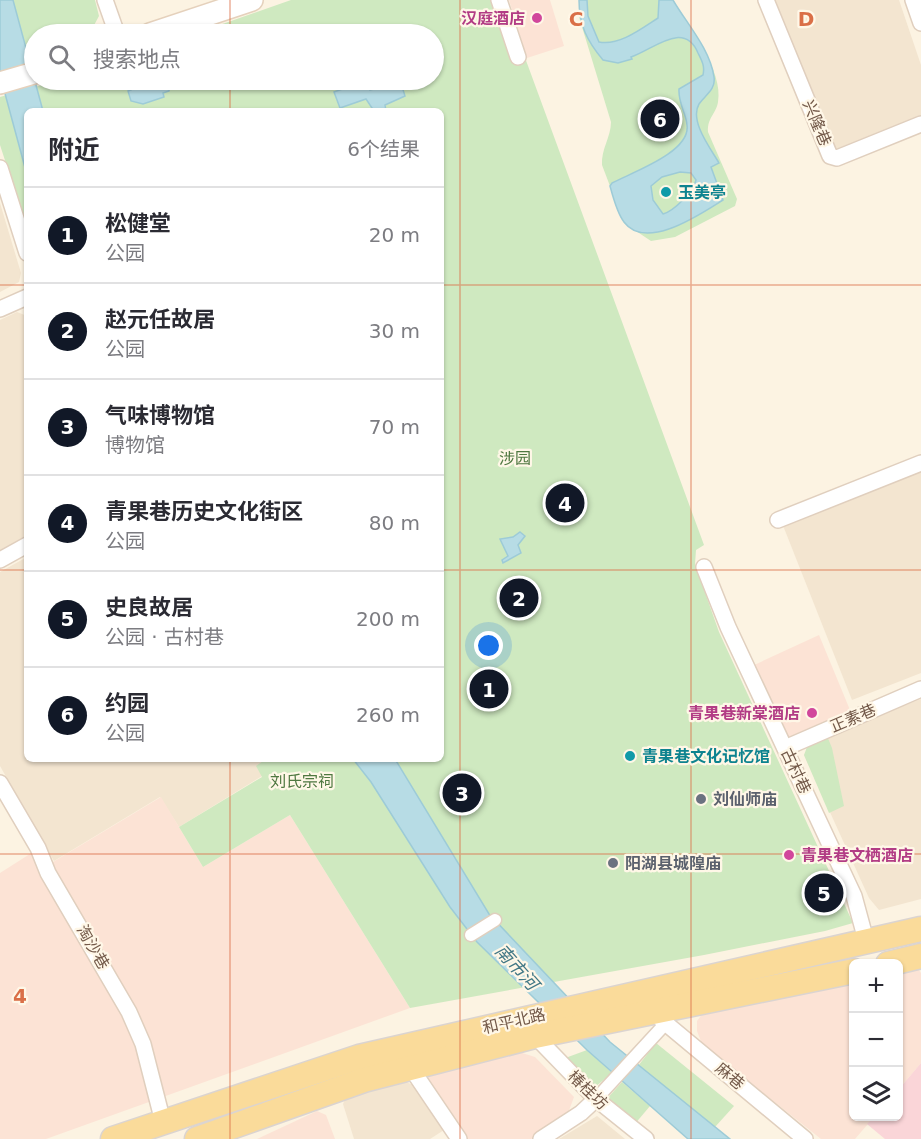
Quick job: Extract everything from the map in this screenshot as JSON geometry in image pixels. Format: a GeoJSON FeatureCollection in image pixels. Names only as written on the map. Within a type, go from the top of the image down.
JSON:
{"type":"FeatureCollection","features":[{"type":"Feature","properties":{"kind":"main road"},"geometry":{"type":"LineString","coordinates":[[180,24],[252,0]]}},
{"type":"Feature","properties":{"kind":"main road"},"geometry":{"type":"LineString","coordinates":[[0,83],[24,76]]}},
{"type":"Feature","properties":{"kind":"main road","name":"和平北路"},"geometry":{"type":"LineString","coordinates":[[197,1139],[355,1083],[544,1028],[582,1005],[867,944],[921,929]]}},
{"type":"Feature","properties":{"kind":"main road"},"geometry":{"type":"LineString","coordinates":[[903,960],[921,956]]}},
{"type":"Feature","properties":{"kind":"main road","name":"和平北路"},"geometry":{"type":"LineString","coordinates":[[113,1139],[359,1057],[544,1028],[660,1018],[849,972]]}},
{"type":"Feature","properties":{"kind":"street"},"geometry":{"type":"LineString","coordinates":[[105,0],[113,24]]}},
{"type":"Feature","properties":{"kind":"street"},"geometry":{"type":"LineString","coordinates":[[499,0],[518,57]]}},
{"type":"Feature","properties":{"kind":"street","name":"兴隆巷"},"geometry":{"type":"LineString","coordinates":[[766,0],[830,156],[837,158],[921,123]]}},
{"type":"Feature","properties":{"kind":"street"},"geometry":{"type":"LineString","coordinates":[[913,0],[921,23]]}},
{"type":"Feature","properties":{"kind":"street"},"geometry":{"type":"LineString","coordinates":[[0,168],[24,244]]}},
{"type":"Feature","properties":{"kind":"street"},"geometry":{"type":"LineString","coordinates":[[0,309],[24,298]]}},
{"type":"Feature","properties":{"kind":"street"},"geometry":{"type":"LineString","coordinates":[[778,520],[921,463]]}},
{"type":"Feature","properties":{"kind":"street"},"geometry":{"type":"LineString","coordinates":[[0,560],[24,546]]}},
{"type":"Feature","properties":{"kind":"street","name":"古村巷"},"geometry":{"type":"LineString","coordinates":[[704,567],[728,627],[854,896],[867,944]]}},
{"type":"Feature","properties":{"kind":"street","name":"正素巷"},"geometry":{"type":"LineString","coordinates":[[785,748],[921,689]]}},
{"type":"Feature","properties":{"kind":"street","name":"淘沙巷"},"geometry":{"type":"LineString","coordinates":[[0,783],[38,848],[48,873],[129,1012],[143,1044],[163,1122]]}},
{"type":"Feature","properties":{"kind":"street"},"geometry":{"type":"LineString","coordinates":[[471,935],[495,920]]}},
{"type":"Feature","properties":{"kind":"street","name":"麻巷"},"geometry":{"type":"LineString","coordinates":[[633,995],[805,1139]]}},
{"type":"Feature","properties":{"kind":"street"},"geometry":{"type":"LineString","coordinates":[[541,1139],[581,1113],[600,1094],[640,1052],[660,1018]]}},
{"type":"Feature","properties":{"kind":"street","name":"椿桂坊"},"geometry":{"type":"LineString","coordinates":[[544,1028],[600,1094],[646,1139]]}},
{"type":"Feature","properties":{"kind":"street"},"geometry":{"type":"LineString","coordinates":[[411,1068],[459,1139]]}},
{"type":"Feature","properties":{"kind":"shaded area"},"geometry":{"type":"Polygon","coordinates":[[[509,0],[550,0],[564,46],[527,58],[509,0]]]}},
{"type":"Feature","properties":{"kind":"shaded area"},"geometry":{"type":"Polygon","coordinates":[[[772,0],[899,0],[921,65],[921,115],[834,150],[772,0]]]}},
{"type":"Feature","properties":{"kind":"shaded area"},"geometry":{"type":"Polygon","coordinates":[[[0,203],[21,273],[19,282],[0,292],[0,203]]]}},
{"type":"Feature","properties":{"kind":"shaded area"},"geometry":{"type":"Polygon","coordinates":[[[17,312],[24,315],[24,539],[0,551],[0,320],[17,312]]]}},
{"type":"Feature","properties":{"kind":"shaded area"},"geometry":{"type":"Polygon","coordinates":[[[921,468],[921,673],[852,700],[782,523],[921,468]]]}},
{"type":"Feature","properties":{"kind":"shaded area"},"geometry":{"type":"Polygon","coordinates":[[[24,559],[24,762],[265,762],[262,776],[179,827],[160,797],[54,861],[0,766],[0,572],[24,559]]]}},
{"type":"Feature","properties":{"kind":"shaded area"},"geometry":{"type":"Polygon","coordinates":[[[819,635],[850,710],[786,741],[752,666],[819,635]]]}},
{"type":"Feature","properties":{"kind":"shaded area"},"geometry":{"type":"Polygon","coordinates":[[[921,699],[921,899],[879,910],[869,898],[804,755],[815,741],[921,699]]]}},
{"type":"Feature","properties":{"kind":"shaded area"},"geometry":{"type":"Polygon","coordinates":[[[161,797],[203,867],[290,815],[410,1008],[46,1139],[0,1139],[0,873],[33,852],[43,868],[161,797]]]}},
{"type":"Feature","properties":{"kind":"shaded area"},"geometry":{"type":"Polygon","coordinates":[[[918,969],[921,973],[921,1063],[903,1084],[903,1013],[903,971],[918,969]]]}},
{"type":"Feature","properties":{"kind":"shaded area"},"geometry":{"type":"Polygon","coordinates":[[[849,982],[849,1121],[871,1121],[855,1139],[821,1139],[702,1044],[697,1031],[697,1021],[703,1013],[849,982]]]}},
{"type":"Feature","properties":{"kind":"shaded area"},"geometry":{"type":"Polygon","coordinates":[[[519,1052],[535,1057],[574,1097],[567,1116],[531,1139],[463,1139],[425,1083],[427,1074],[519,1052]]]}},
{"type":"Feature","properties":{"kind":"shaded area"},"geometry":{"type":"Polygon","coordinates":[[[921,1063],[921,1139],[885,1139],[867,1124],[870,1121],[903,1121],[903,1084],[921,1063]]]}},
{"type":"Feature","properties":{"kind":"shaded area"},"geometry":{"type":"Polygon","coordinates":[[[404,1081],[413,1085],[444,1130],[430,1139],[354,1139],[343,1104],[346,1097],[404,1081]]]}},
{"type":"Feature","properties":{"kind":"shaded area"},"geometry":{"type":"Polygon","coordinates":[[[317,1111],[326,1115],[335,1139],[257,1139],[317,1111]]]}},
{"type":"Feature","properties":{"kind":"shaded area"},"geometry":{"type":"Polygon","coordinates":[[[597,1116],[625,1139],[559,1139],[597,1116]]]}},
{"type":"Feature","properties":{"kind":"green space"},"geometry":{"type":"Polygon","coordinates":[[[13,0],[95,0],[99,16],[95,24],[24,24],[24,44],[13,0]]]}},
{"type":"Feature","properties":{"kind":"green space"},"geometry":{"type":"Polygon","coordinates":[[[291,0],[494,0],[524,55],[704,545],[696,550],[695,564],[719,632],[853,923],[825,931],[704,955],[410,1008],[290,815],[203,867],[179,827],[262,777],[256,766],[262,762],[444,762],[444,108],[24,108],[24,219],[0,145],[0,97],[24,90],[444,90],[444,24],[223,24],[291,0]]]}},
{"type":"Feature","properties":{"kind":"green space"},"geometry":{"type":"Polygon","coordinates":[[[579,0],[673,0],[703,49],[716,76],[718,102],[709,123],[708,132],[737,199],[735,206],[675,237],[651,241],[624,223],[602,165],[611,122],[579,17],[579,0]]]}},
{"type":"Feature","properties":{"kind":"green space"},"geometry":{"type":"Polygon","coordinates":[[[827,736],[832,748],[844,806],[829,813],[804,755],[807,747],[827,736]]]}},
{"type":"Feature","properties":{"kind":"green space"},"geometry":{"type":"Polygon","coordinates":[[[656,1043],[734,1106],[715,1127],[638,1066],[656,1043]]]}},
{"type":"Feature","properties":{"kind":"green space"},"geometry":{"type":"Polygon","coordinates":[[[587,1050],[612,1073],[595,1087],[568,1061],[568,1057],[587,1050]]]}},
{"type":"Feature","properties":{"kind":"green space"},"geometry":{"type":"Polygon","coordinates":[[[622,1082],[650,1106],[634,1125],[605,1101],[622,1082]]]}},
{"type":"Feature","properties":{"kind":"water"},"geometry":{"type":"Polygon","coordinates":[[[0,0],[13,0],[24,41],[24,90],[37,90],[42,108],[24,108],[24,164],[0,75],[0,0]]]}},
{"type":"Feature","properties":{"kind":"water"},"geometry":{"type":"Polygon","coordinates":[[[579,0],[587,0],[588,16],[599,42],[607,43],[630,36],[658,18],[659,0],[673,0],[703,47],[712,67],[714,82],[710,92],[699,104],[697,118],[702,135],[719,163],[711,167],[723,200],[688,221],[659,232],[646,233],[634,230],[624,222],[617,210],[610,186],[659,160],[680,144],[686,135],[687,125],[679,89],[703,75],[703,66],[692,43],[677,38],[631,57],[632,59],[618,63],[603,60],[585,32],[580,17],[579,0]],[[680,172],[662,177],[651,186],[653,200],[663,214],[678,205],[692,190],[696,180],[691,173],[680,172]]]}},
{"type":"Feature","properties":{"kind":"water"},"geometry":{"type":"Polygon","coordinates":[[[169,90],[163,93],[164,97],[143,104],[131,101],[128,91],[169,90]]]}},
{"type":"Feature","properties":{"kind":"water"},"geometry":{"type":"Polygon","coordinates":[[[340,90],[403,90],[405,96],[385,105],[386,108],[372,108],[366,99],[340,108],[334,92],[340,90]]]}},
{"type":"Feature","properties":{"kind":"water"},"geometry":{"type":"Polygon","coordinates":[[[520,532],[525,536],[518,545],[521,553],[503,563],[502,560],[508,556],[500,539],[513,537],[520,532]]]}},
{"type":"Feature","properties":{"kind":"water","name":"南市河"},"geometry":{"type":"Polygon","coordinates":[[[355,762],[397,762],[489,914],[610,1042],[730,1139],[688,1139],[587,1050],[477,942],[450,907],[371,782],[355,762]]]}},
{"type":"Feature","properties":{"kind":"place","name":"汉庭酒店"},"geometry":{"type":"Point","coordinates":[537,18]}},
{"type":"Feature","properties":{"kind":"place","name":"约园"},"geometry":{"type":"Point","coordinates":[660,119]}},
{"type":"Feature","properties":{"kind":"place","name":"玉美亭"},"geometry":{"type":"Point","coordinates":[666,192]}},
{"type":"Feature","properties":{"kind":"place","name":"青果巷历史文化街区"},"geometry":{"type":"Point","coordinates":[565,503]}},
{"type":"Feature","properties":{"kind":"place","name":"赵元任故居"},"geometry":{"type":"Point","coordinates":[519,598]}},
{"type":"Feature","properties":{"kind":"place","name":"松健堂"},"geometry":{"type":"Point","coordinates":[489,689]}},
{"type":"Feature","properties":{"kind":"place","name":"青果巷新棠酒店"},"geometry":{"type":"Point","coordinates":[812,713]}},
{"type":"Feature","properties":{"kind":"place","name":"青果巷文化记忆馆"},"geometry":{"type":"Point","coordinates":[630,756]}},
{"type":"Feature","properties":{"kind":"place","name":"气味博物馆"},"geometry":{"type":"Point","coordinates":[462,793]}},
{"type":"Feature","properties":{"kind":"place","name":"刘仙师庙"},"geometry":{"type":"Point","coordinates":[701,799]}},
{"type":"Feature","properties":{"kind":"place","name":"青果巷文栖酒店"},"geometry":{"type":"Point","coordinates":[789,855]}},
{"type":"Feature","properties":{"kind":"place","name":"阳湖县城隍庙"},"geometry":{"type":"Point","coordinates":[613,863]}},
{"type":"Feature","properties":{"kind":"place","name":"史良故居"},"geometry":{"type":"Point","coordinates":[824,893]}},
{"type":"Feature","properties":{"kind":"park label","name":"涉园"},"geometry":{"type":"Point","coordinates":[515,458]}},
{"type":"Feature","properties":{"kind":"park label","name":"刘氏宗祠"},"geometry":{"type":"Point","coordinates":[302,781]}}]}
